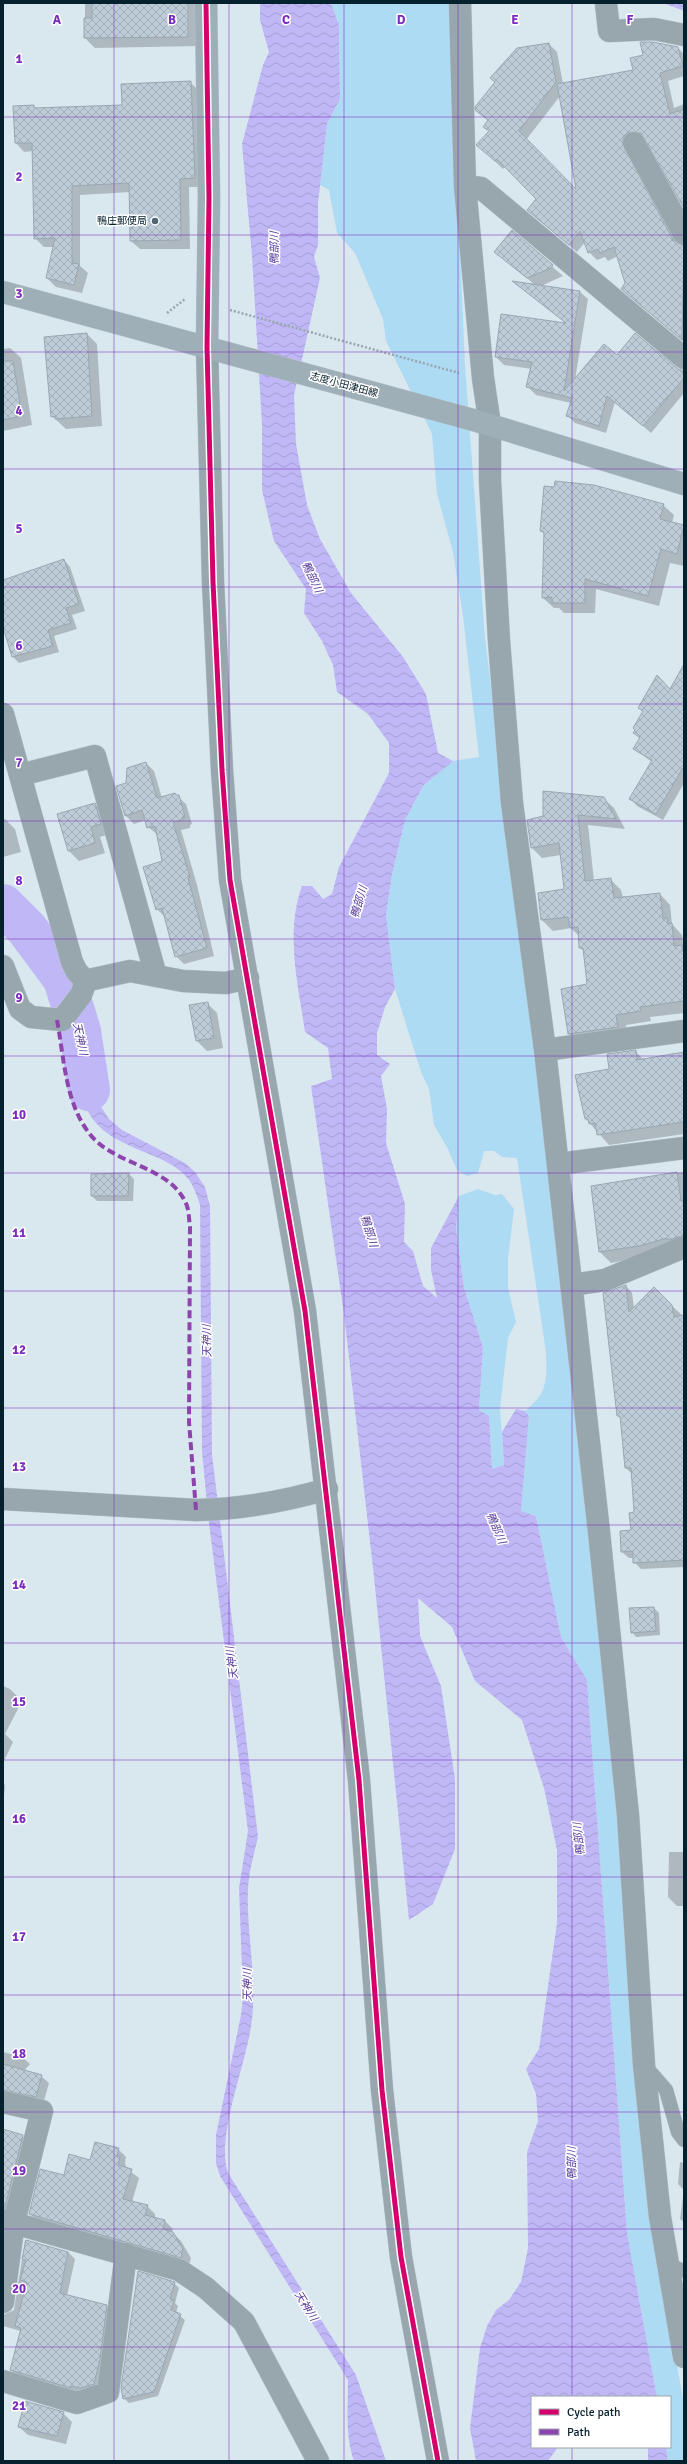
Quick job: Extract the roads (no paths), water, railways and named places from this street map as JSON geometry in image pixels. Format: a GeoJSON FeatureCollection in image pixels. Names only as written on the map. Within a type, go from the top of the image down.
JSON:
{"type":"FeatureCollection","features":[{"type":"Feature","properties":{"kind":"main road"},"geometry":{"type":"LineString","coordinates":[[206,3],[209,198],[207,348]]}},
{"type":"Feature","properties":{"kind":"main road","name":"志度小田津田線"},"geometry":{"type":"LineString","coordinates":[[3,292],[484,423],[684,484]]}},
{"type":"Feature","properties":{"kind":"street"},"geometry":{"type":"LineString","coordinates":[[460,3],[465,186],[483,378],[484,423],[490,482],[499,641],[512,803],[545,1050],[572,1285],[628,1815],[644,2065],[660,2217],[676,2268],[684,2357]]}},
{"type":"Feature","properties":{"kind":"street"},"geometry":{"type":"LineString","coordinates":[[606,3],[609,32],[654,29],[684,35]]}},
{"type":"Feature","properties":{"kind":"street"},"geometry":{"type":"LineString","coordinates":[[634,143],[684,234]]}},
{"type":"Feature","properties":{"kind":"street"},"geometry":{"type":"LineString","coordinates":[[465,186],[481,188],[684,358]]}},
{"type":"Feature","properties":{"kind":"street"},"geometry":{"type":"LineString","coordinates":[[207,348],[212,582],[222,770],[230,880],[306,1312],[359,1780],[382,2090],[401,2257],[438,2461]]}},
{"type":"Feature","properties":{"kind":"street"},"geometry":{"type":"LineString","coordinates":[[3,714],[30,773],[72,962],[77,972],[90,983]]}},
{"type":"Feature","properties":{"kind":"street"},"geometry":{"type":"LineString","coordinates":[[30,773],[95,756],[156,976]]}},
{"type":"Feature","properties":{"kind":"street"},"geometry":{"type":"LineString","coordinates":[[3,966],[20,1009],[31,1017],[62,1020],[69,1013],[90,983],[130,971],[183,981],[226,983],[248,978]]}},
{"type":"Feature","properties":{"kind":"street"},"geometry":{"type":"LineString","coordinates":[[545,1050],[684,1031]]}},
{"type":"Feature","properties":{"kind":"street"},"geometry":{"type":"LineString","coordinates":[[558,1164],[684,1148]]}},
{"type":"Feature","properties":{"kind":"street"},"geometry":{"type":"LineString","coordinates":[[572,1285],[605,1280],[684,1247]]}},
{"type":"Feature","properties":{"kind":"street"},"geometry":{"type":"LineString","coordinates":[[3,1499],[211,1510],[287,1501],[327,1489]]}},
{"type":"Feature","properties":{"kind":"street"},"geometry":{"type":"LineString","coordinates":[[3,2102],[42,2111],[9,2221],[3,2302]]}},
{"type":"Feature","properties":{"kind":"street"},"geometry":{"type":"LineString","coordinates":[[9,2221],[179,2270],[206,2288],[244,2322],[318,2461]]}},
{"type":"Feature","properties":{"kind":"street"},"geometry":{"type":"LineString","coordinates":[[3,2381],[77,2403],[108,2392],[126,2254]]}},
{"type":"Feature","properties":{"kind":"lane"},"geometry":{"type":"LineString","coordinates":[[644,2065],[666,2090],[678,2132],[684,2140]]}},
{"type":"Feature","properties":{"kind":"water","name":"鴨部川"},"geometry":{"type":"Polygon","coordinates":[[[260,3],[331,3],[339,25],[340,99],[327,124],[318,204],[318,245],[314,257],[320,278],[294,395],[296,444],[307,505],[320,539],[351,593],[403,657],[426,694],[438,753],[453,761],[423,786],[405,820],[392,875],[386,915],[395,989],[385,1007],[377,1033],[377,1055],[390,1064],[381,1076],[387,1109],[386,1143],[405,1204],[404,1242],[413,1251],[423,1286],[437,1298],[431,1270],[431,1248],[459,1196],[456,1229],[464,1288],[483,1347],[479,1410],[489,1416],[492,1469],[504,1465],[502,1432],[516,1409],[525,1411],[529,1416],[521,1511],[536,1516],[561,1637],[587,1680],[627,2233],[657,2396],[531,2396],[531,2448],[557,2448],[548,2461],[476,2461],[470,2428],[480,2348],[487,2326],[496,2310],[509,2300],[521,2282],[528,2248],[527,2152],[538,2121],[536,2094],[526,2069],[539,2049],[557,1923],[557,1850],[544,1788],[522,1720],[475,1681],[452,1627],[418,1598],[420,1636],[441,1686],[455,1779],[455,1849],[433,1904],[409,1920],[374,1577],[344,1314],[311,1086],[332,1079],[328,1048],[305,1032],[294,959],[294,922],[302,886],[312,886],[323,899],[332,894],[339,867],[389,773],[389,743],[368,714],[337,692],[333,665],[322,641],[304,613],[306,589],[274,541],[262,490],[262,425],[252,256],[242,144],[263,65],[269,52],[260,20],[260,3]]]}},
{"type":"Feature","properties":{"kind":"water"},"geometry":{"type":"Polygon","coordinates":[[[663,3],[684,3],[684,11],[663,3]]]}},
{"type":"Feature","properties":{"kind":"water"},"geometry":{"type":"Polygon","coordinates":[[[85,1032],[96,1099],[109,1119],[122,1130],[185,1163],[195,1172],[205,1187],[210,1206],[212,1454],[258,1837],[248,1888],[248,1920],[253,1986],[252,2019],[245,2055],[229,2119],[225,2157],[228,2173],[356,2375],[386,2461],[354,2461],[348,2432],[348,2380],[220,2176],[216,2163],[216,2135],[241,2015],[243,1997],[239,1888],[248,1831],[208,1515],[202,1451],[200,1205],[191,1183],[180,1171],[169,1163],[114,1138],[102,1129],[92,1118],[79,1089],[70,1035],[85,1032]]]}},
{"type":"Feature","properties":{"kind":"water"},"geometry":{"type":"Polygon","coordinates":[[[648,2448],[666,2448],[668,2461],[648,2461],[648,2448]]]}},
{"type":"Feature","properties":{"kind":"waterway","name":"天神川"},"geometry":{"type":"LineString","coordinates":[[3,905],[27,929],[64,979],[80,1031],[89,1090]]}},
{"type":"Feature","properties":{"kind":"place","name":"鴨庄郵便局"},"geometry":{"type":"Point","coordinates":[155,221]}}]}
